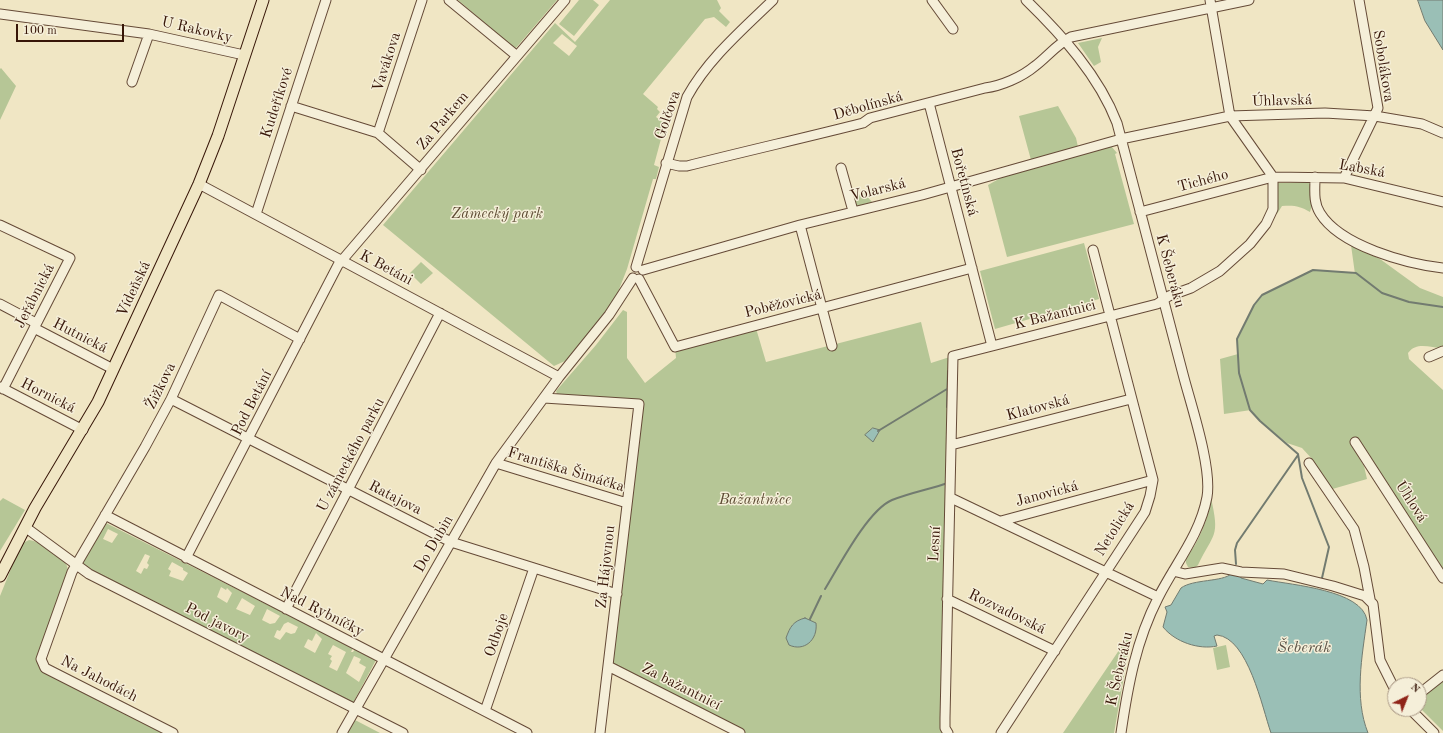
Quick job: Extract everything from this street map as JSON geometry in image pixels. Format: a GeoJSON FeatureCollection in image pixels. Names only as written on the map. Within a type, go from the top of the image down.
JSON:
{"type":"FeatureCollection","features":[{"type":"Feature","properties":{"kind":"main road","name":"Vídeňská"},"geometry":{"type":"LineString","coordinates":[[0,576],[25,527],[82,430],[113,369],[200,184],[216,142],[262,0]]}},
{"type":"Feature","properties":{"kind":"street","name":"Kudeříkové"},"geometry":{"type":"LineString","coordinates":[[256,214],[326,0]]}},
{"type":"Feature","properties":{"kind":"street","name":"Vavákova"},"geometry":{"type":"LineString","coordinates":[[378,133],[422,0]]}},
{"type":"Feature","properties":{"kind":"street"},"geometry":{"type":"LineString","coordinates":[[449,0],[517,56]]}},
{"type":"Feature","properties":{"kind":"street","name":"Za Parkem"},"geometry":{"type":"LineString","coordinates":[[343,260],[565,0]]}},
{"type":"Feature","properties":{"kind":"street","name":"Golčova"},"geometry":{"type":"LineString","coordinates":[[636,279],[643,276],[639,268],[666,163],[682,110],[696,81],[737,34],[773,0]]}},
{"type":"Feature","properties":{"kind":"street"},"geometry":{"type":"LineString","coordinates":[[932,0],[953,29]]}},
{"type":"Feature","properties":{"kind":"street","name":"K Šeberáku"},"geometry":{"type":"LineString","coordinates":[[1026,0],[1064,41],[1104,95],[1111,108],[1121,139],[1202,448],[1208,482],[1207,496],[1198,527],[1158,597],[1142,634],[1133,662],[1121,733]]}},
{"type":"Feature","properties":{"kind":"street"},"geometry":{"type":"LineString","coordinates":[[1064,41],[1078,36],[1211,4],[1249,0]]}},
{"type":"Feature","properties":{"kind":"street","name":"Sobolákova"},"geometry":{"type":"LineString","coordinates":[[1344,178],[1378,108],[1359,0]]}},
{"type":"Feature","properties":{"kind":"street"},"geometry":{"type":"LineString","coordinates":[[1211,4],[1230,116],[1273,177]]}},
{"type":"Feature","properties":{"kind":"street","name":"U Rakovky"},"geometry":{"type":"LineString","coordinates":[[0,14],[149,34],[244,55]]}},
{"type":"Feature","properties":{"kind":"street"},"geometry":{"type":"LineString","coordinates":[[132,82],[149,34]]}},
{"type":"Feature","properties":{"kind":"street","name":"Děbolínská"},"geometry":{"type":"LineString","coordinates":[[666,163],[678,166],[687,166],[770,144],[788,142],[840,129],[863,123],[870,118],[985,88],[996,87],[1034,67],[1064,41]]}},
{"type":"Feature","properties":{"kind":"street","name":"Bořetínská"},"geometry":{"type":"LineString","coordinates":[[929,103],[992,346]]}},
{"type":"Feature","properties":{"kind":"street"},"geometry":{"type":"LineString","coordinates":[[291,106],[378,133],[421,170]]}},
{"type":"Feature","properties":{"kind":"street","name":"Úhlavská"},"geometry":{"type":"LineString","coordinates":[[1121,139],[1230,116],[1325,113],[1374,116],[1422,124],[1443,133]]}},
{"type":"Feature","properties":{"kind":"street","name":"Volarská"},"geometry":{"type":"LineString","coordinates":[[639,268],[951,186],[1121,139]]}},
{"type":"Feature","properties":{"kind":"street"},"geometry":{"type":"LineString","coordinates":[[841,168],[853,211]]}},
{"type":"Feature","properties":{"kind":"street","name":"Labská"},"geometry":{"type":"LineString","coordinates":[[1273,177],[1344,178],[1443,202]]}},
{"type":"Feature","properties":{"kind":"street","name":"Tichého"},"geometry":{"type":"LineString","coordinates":[[1140,212],[1273,177]]}},
{"type":"Feature","properties":{"kind":"street","name":"K Bažantnici"},"geometry":{"type":"LineString","coordinates":[[953,356],[1157,304],[1169,296],[1191,288],[1220,271],[1250,244],[1266,224],[1273,209],[1273,177]]}},
{"type":"Feature","properties":{"kind":"street"},"geometry":{"type":"LineString","coordinates":[[1315,177],[1315,201],[1320,213],[1331,227],[1355,242],[1393,259],[1443,268]]}},
{"type":"Feature","properties":{"kind":"street","name":"K Betáni"},"geometry":{"type":"LineString","coordinates":[[200,184],[559,377]]}},
{"type":"Feature","properties":{"kind":"street","name":"Jeřábnická"},"geometry":{"type":"LineString","coordinates":[[0,224],[70,258],[1,388]]}},
{"type":"Feature","properties":{"kind":"street"},"geometry":{"type":"LineString","coordinates":[[800,225],[832,346]]}},
{"type":"Feature","properties":{"kind":"street","name":"Netolická"},"geometry":{"type":"LineString","coordinates":[[1001,733],[1105,571],[1145,512],[1150,496],[1153,480],[1093,250]]}},
{"type":"Feature","properties":{"kind":"street","name":"Pod Betání"},"geometry":{"type":"LineString","coordinates":[[186,558],[338,265],[343,260]]}},
{"type":"Feature","properties":{"kind":"street","name":"Poběžovická"},"geometry":{"type":"LineString","coordinates":[[636,279],[675,347],[972,268]]}},
{"type":"Feature","properties":{"kind":"street"},"geometry":{"type":"LineString","coordinates":[[559,377],[636,279]]}},
{"type":"Feature","properties":{"kind":"street","name":"Žižkova"},"geometry":{"type":"LineString","coordinates":[[76,565],[145,447],[171,399],[220,295],[300,339]]}},
{"type":"Feature","properties":{"kind":"street","name":"Hutnická"},"geometry":{"type":"LineString","coordinates":[[0,304],[113,369]]}},
{"type":"Feature","properties":{"kind":"street","name":"U zámeckého parku"},"geometry":{"type":"LineString","coordinates":[[286,609],[440,313]]}},
{"type":"Feature","properties":{"kind":"street"},"geometry":{"type":"LineString","coordinates":[[1429,357],[1443,351]]}},
{"type":"Feature","properties":{"kind":"street","name":"Lesní"},"geometry":{"type":"LineString","coordinates":[[948,733],[945,724],[953,356]]}},
{"type":"Feature","properties":{"kind":"street","name":"Do Dubin"},"geometry":{"type":"LineString","coordinates":[[356,710],[496,463],[559,377]]}},
{"type":"Feature","properties":{"kind":"street","name":"Hornická"},"geometry":{"type":"LineString","coordinates":[[1,388],[82,430]]}},
{"type":"Feature","properties":{"kind":"street","name":"Za Hájovnou"},"geometry":{"type":"LineString","coordinates":[[544,398],[639,404],[600,733]]}},
{"type":"Feature","properties":{"kind":"street","name":"Klatovská"},"geometry":{"type":"LineString","coordinates":[[951,445],[1131,398]]}},
{"type":"Feature","properties":{"kind":"street","name":"Ratajova"},"geometry":{"type":"LineString","coordinates":[[171,399],[451,542],[617,594]]}},
{"type":"Feature","properties":{"kind":"street","name":"Úhlová"},"geometry":{"type":"LineString","coordinates":[[1355,442],[1443,578]]}},
{"type":"Feature","properties":{"kind":"street","name":"Františka Šimáčka"},"geometry":{"type":"LineString","coordinates":[[496,463],[627,503]]}},
{"type":"Feature","properties":{"kind":"street"},"geometry":{"type":"LineString","coordinates":[[1309,463],[1354,529],[1366,574],[1370,599],[1375,610],[1380,660],[1388,677]]}},
{"type":"Feature","properties":{"kind":"street","name":"Janovická"},"geometry":{"type":"LineString","coordinates":[[951,498],[1001,521],[1153,480]]}},
{"type":"Feature","properties":{"kind":"street","name":"Nad Rybníčky"},"geometry":{"type":"LineString","coordinates":[[105,515],[527,733]]}},
{"type":"Feature","properties":{"kind":"street"},"geometry":{"type":"LineString","coordinates":[[1001,521],[1158,597]]}},
{"type":"Feature","properties":{"kind":"street","name":"Pod javory"},"geometry":{"type":"LineString","coordinates":[[25,527],[89,574],[404,733]]}},
{"type":"Feature","properties":{"kind":"street","name":"Na Jahodách"},"geometry":{"type":"LineString","coordinates":[[76,565],[69,579],[41,659],[42,664],[45,668],[173,733]]}},
{"type":"Feature","properties":{"kind":"street","name":"Odboje"},"geometry":{"type":"LineString","coordinates":[[485,711],[534,568]]}},
{"type":"Feature","properties":{"kind":"street"},"geometry":{"type":"LineString","coordinates":[[1173,571],[1185,574],[1216,568],[1236,571],[1284,574],[1359,593],[1370,599]]}},
{"type":"Feature","properties":{"kind":"street","name":"Rozvadovská"},"geometry":{"type":"LineString","coordinates":[[947,599],[1055,651]]}},
{"type":"Feature","properties":{"kind":"street","name":"Za bažantnicí"},"geometry":{"type":"LineString","coordinates":[[608,666],[740,733]]}},
{"type":"Feature","properties":{"kind":"street"},"geometry":{"type":"LineString","coordinates":[[1427,688],[1443,675]]}},
{"type":"Feature","properties":{"kind":"street"},"geometry":{"type":"LineString","coordinates":[[342,733],[356,710]]}},
{"type":"Feature","properties":{"kind":"street"},"geometry":{"type":"LineString","coordinates":[[1418,717],[1434,733]]}},
{"type":"Feature","properties":{"kind":"green space"},"geometry":{"type":"Polygon","coordinates":[[[458,0],[557,0],[515,49],[458,0]]]}},
{"type":"Feature","properties":{"kind":"green space"},"geometry":{"type":"Polygon","coordinates":[[[579,0],[593,0],[599,5],[574,36],[559,24],[579,0]]]}},
{"type":"Feature","properties":{"kind":"green space","name":"Zámecký park"},"geometry":{"type":"Polygon","coordinates":[[[610,0],[717,0],[721,8],[719,11],[730,22],[726,27],[714,17],[705,19],[643,94],[658,107],[657,109],[660,112],[656,117],[665,124],[654,165],[659,167],[656,179],[653,179],[627,269],[618,292],[602,319],[565,361],[554,366],[383,225],[555,23],[575,42],[610,0]],[[562,34],[553,43],[569,56],[577,46],[562,34]]]}},
{"type":"Feature","properties":{"kind":"green space"},"geometry":{"type":"Polygon","coordinates":[[[1102,38],[1098,47],[1101,62],[1094,66],[1078,43],[1102,38]]]}},
{"type":"Feature","properties":{"kind":"green space"},"geometry":{"type":"Polygon","coordinates":[[[1,68],[16,86],[0,120],[0,69],[1,68]]]}},
{"type":"Feature","properties":{"kind":"green space"},"geometry":{"type":"Polygon","coordinates":[[[1058,106],[1076,138],[1078,147],[1031,160],[1019,116],[1058,106]]]}},
{"type":"Feature","properties":{"kind":"green space"},"geometry":{"type":"Polygon","coordinates":[[[1111,146],[1117,153],[1115,154],[1134,224],[1007,257],[988,185],[1006,175],[1111,146]]]}},
{"type":"Feature","properties":{"kind":"green space"},"geometry":{"type":"Polygon","coordinates":[[[1309,182],[1313,193],[1313,201],[1310,212],[1300,207],[1282,206],[1277,214],[1277,183],[1309,182]]]}},
{"type":"Feature","properties":{"kind":"green space"},"geometry":{"type":"Polygon","coordinates":[[[864,193],[872,202],[857,206],[854,196],[864,193]]]}},
{"type":"Feature","properties":{"kind":"green space"},"geometry":{"type":"Polygon","coordinates":[[[1084,243],[1099,299],[995,329],[980,271],[1084,243]]]}},
{"type":"Feature","properties":{"kind":"green space"},"geometry":{"type":"Polygon","coordinates":[[[1351,245],[1380,259],[1420,288],[1443,297],[1443,348],[1420,346],[1415,347],[1408,353],[1409,359],[1443,390],[1443,573],[1359,443],[1350,443],[1364,466],[1367,479],[1329,490],[1313,460],[1302,448],[1287,443],[1260,421],[1251,410],[1224,414],[1220,359],[1238,354],[1237,341],[1254,305],[1262,295],[1313,270],[1347,272],[1355,274],[1351,245]]]}},
{"type":"Feature","properties":{"kind":"green space"},"geometry":{"type":"Polygon","coordinates":[[[421,262],[433,273],[421,284],[410,273],[421,262]]]}},
{"type":"Feature","properties":{"kind":"green space","name":"Bažantnice"},"geometry":{"type":"Polygon","coordinates":[[[623,310],[627,312],[627,358],[645,383],[676,358],[675,347],[755,325],[766,362],[921,322],[931,363],[953,356],[943,733],[740,733],[608,666],[640,401],[557,394],[556,391],[596,345],[623,310]]]}},
{"type":"Feature","properties":{"kind":"green space"},"geometry":{"type":"Polygon","coordinates":[[[3,498],[25,510],[0,551],[0,501],[3,498]]]}},
{"type":"Feature","properties":{"kind":"green space"},"geometry":{"type":"Polygon","coordinates":[[[1211,498],[1215,521],[1212,540],[1198,565],[1195,568],[1188,567],[1186,559],[1202,530],[1208,515],[1211,498]]]}},
{"type":"Feature","properties":{"kind":"green space"},"geometry":{"type":"Polygon","coordinates":[[[106,523],[353,648],[351,652],[355,649],[376,660],[353,703],[86,567],[83,563],[106,523]],[[108,529],[103,539],[112,543],[118,534],[108,529]],[[145,554],[136,571],[141,574],[144,568],[147,569],[149,565],[147,563],[150,556],[145,554]],[[172,562],[168,569],[171,571],[169,576],[183,581],[188,573],[183,570],[183,568],[172,562]],[[221,587],[217,597],[227,603],[232,593],[227,588],[226,590],[221,587]],[[242,598],[236,609],[250,615],[255,606],[242,598]],[[267,609],[262,620],[270,624],[275,623],[280,616],[267,609]],[[288,622],[284,624],[280,631],[277,630],[274,637],[280,640],[286,632],[291,634],[295,633],[298,627],[288,622]],[[316,633],[312,641],[308,639],[304,647],[315,653],[322,639],[316,633]],[[333,645],[328,654],[332,656],[330,659],[332,661],[329,667],[337,671],[346,652],[333,645]],[[354,656],[346,673],[359,682],[366,667],[359,663],[361,659],[354,656]]]}},
{"type":"Feature","properties":{"kind":"green space"},"geometry":{"type":"Polygon","coordinates":[[[29,540],[43,545],[55,553],[64,561],[68,569],[37,663],[42,669],[165,733],[0,733],[0,596],[21,544],[29,540]]]}},
{"type":"Feature","properties":{"kind":"green space"},"geometry":{"type":"Polygon","coordinates":[[[1132,631],[1114,733],[1063,733],[1132,631]]]}},
{"type":"Feature","properties":{"kind":"green space"},"geometry":{"type":"Polygon","coordinates":[[[1226,645],[1230,667],[1217,670],[1213,648],[1226,645]]]}},
{"type":"Feature","properties":{"kind":"green space"},"geometry":{"type":"Polygon","coordinates":[[[1443,679],[1443,731],[1427,715],[1427,692],[1443,679]]]}},
{"type":"Feature","properties":{"kind":"green space"},"geometry":{"type":"Polygon","coordinates":[[[354,720],[357,721],[380,733],[345,733],[354,720]]]}},
{"type":"Feature","properties":{"kind":"water"},"geometry":{"type":"Polygon","coordinates":[[[1418,0],[1443,0],[1443,50],[1425,21],[1418,0]]]}},
{"type":"Feature","properties":{"kind":"water"},"geometry":{"type":"Polygon","coordinates":[[[873,428],[880,430],[873,442],[865,435],[873,428]]]}},
{"type":"Feature","properties":{"kind":"water","name":"Šeberák"},"geometry":{"type":"Polygon","coordinates":[[[1231,574],[1240,575],[1241,578],[1263,584],[1267,580],[1308,587],[1340,595],[1353,602],[1362,610],[1367,620],[1361,662],[1360,691],[1361,706],[1368,733],[1271,733],[1252,675],[1237,648],[1228,639],[1217,635],[1214,636],[1217,646],[1195,646],[1174,637],[1163,627],[1167,612],[1165,607],[1171,605],[1181,588],[1193,583],[1227,577],[1231,574]]]}},
{"type":"Feature","properties":{"kind":"water"},"geometry":{"type":"Polygon","coordinates":[[[805,618],[816,623],[815,635],[805,646],[795,647],[789,645],[786,638],[791,628],[795,623],[805,618]]]}},
{"type":"Feature","properties":{"kind":"waterway"},"geometry":{"type":"LineString","coordinates":[[1322,578],[1329,547],[1302,478],[1298,454],[1260,421],[1250,410],[1239,373],[1237,339],[1254,305],[1262,295],[1313,270],[1356,273],[1382,293],[1409,302],[1443,307]]}},
{"type":"Feature","properties":{"kind":"waterway"},"geometry":{"type":"LineString","coordinates":[[947,407],[948,371]]}},
{"type":"Feature","properties":{"kind":"waterway"},"geometry":{"type":"LineString","coordinates":[[878,431],[947,389]]}},
{"type":"Feature","properties":{"kind":"waterway"},"geometry":{"type":"LineString","coordinates":[[1236,564],[1235,550],[1237,543],[1298,455]]}},
{"type":"Feature","properties":{"kind":"waterway"},"geometry":{"type":"LineString","coordinates":[[825,589],[864,526],[883,506],[892,500],[948,483]]}},
{"type":"Feature","properties":{"kind":"waterway"},"geometry":{"type":"LineString","coordinates":[[810,619],[821,596]]}}]}
